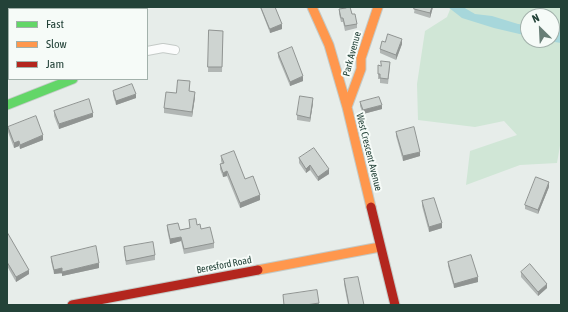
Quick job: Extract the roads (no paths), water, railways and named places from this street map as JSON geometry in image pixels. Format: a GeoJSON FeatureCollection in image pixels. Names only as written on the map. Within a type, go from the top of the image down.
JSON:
{"type":"FeatureCollection","features":[{"type":"Feature","properties":{"kind":"street","name":"West Crescent Avenue"},"geometry":{"type":"LineString","coordinates":[[312,7],[329,45],[347,106],[395,305]]}},
{"type":"Feature","properties":{"kind":"street","name":"Park Avenue"},"geometry":{"type":"LineString","coordinates":[[347,106],[361,69],[361,58],[378,7]]}},
{"type":"Feature","properties":{"kind":"street"},"geometry":{"type":"LineString","coordinates":[[148,51],[163,48],[174,50]]}},
{"type":"Feature","properties":{"kind":"street"},"geometry":{"type":"LineString","coordinates":[[7,105],[69,80]]}},
{"type":"Feature","properties":{"kind":"street","name":"Beresford Road"},"geometry":{"type":"LineString","coordinates":[[72,305],[380,247]]}},
{"type":"Feature","properties":{"kind":"water"},"geometry":{"type":"Polygon","coordinates":[[[448,7],[463,7],[475,14],[492,16],[520,24],[520,34],[494,28],[462,18],[448,7]]]}},
{"type":"Feature","properties":{"kind":"water"},"geometry":{"type":"Polygon","coordinates":[[[560,29],[561,29],[560,43],[560,29]]]}}]}
